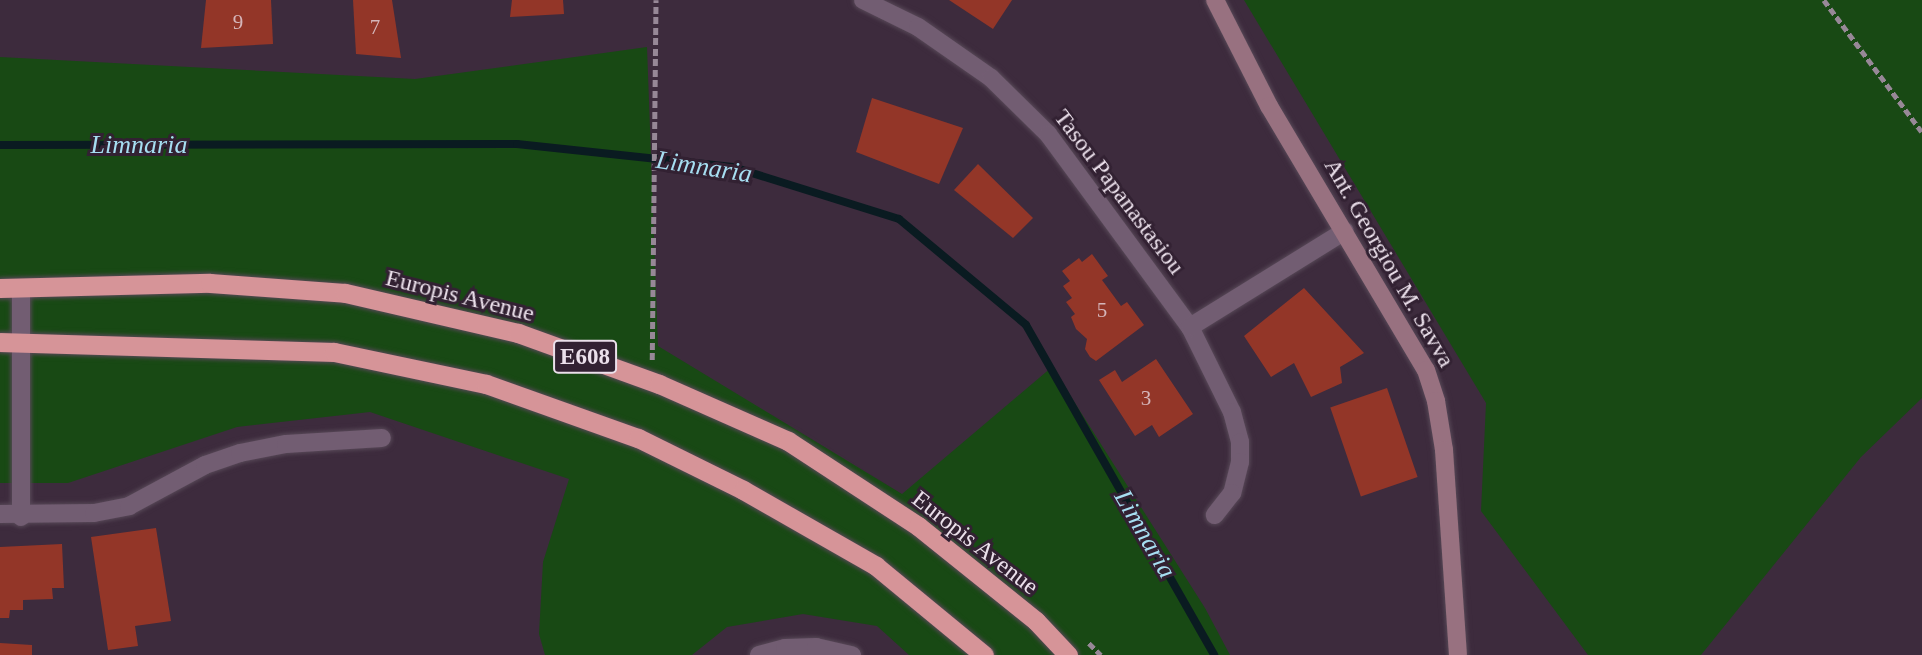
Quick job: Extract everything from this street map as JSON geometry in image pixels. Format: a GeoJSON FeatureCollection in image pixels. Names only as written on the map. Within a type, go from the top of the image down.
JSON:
{"type":"FeatureCollection","features":[{"type":"Feature","properties":{"kind":"highway","name":"Europis Avenue"},"geometry":{"type":"LineString","coordinates":[[0,288],[210,283],[345,293],[518,333],[659,384],[788,441],[918,526],[1036,621],[1068,655]]}},
{"type":"Feature","properties":{"kind":"highway","name":"E608"},"geometry":{"type":"LineString","coordinates":[[0,342],[334,352],[486,384],[638,438],[743,490],[876,566],[984,655]]}},
{"type":"Feature","properties":{"kind":"main road","name":"Ant. Georgiou M. Savva"},"geometry":{"type":"LineString","coordinates":[[1215,0],[1269,106],[1426,370],[1436,401],[1450,511],[1458,655]]}},
{"type":"Feature","properties":{"kind":"street","name":"Tasou Papanastasiou"},"geometry":{"type":"LineString","coordinates":[[863,0],[918,27],[991,78],[1048,134],[1190,327],[1232,412],[1240,442],[1240,462],[1232,493],[1214,515]]}},
{"type":"Feature","properties":{"kind":"street"},"geometry":{"type":"LineString","coordinates":[[1190,327],[1345,232]]}},
{"type":"Feature","properties":{"kind":"street"},"geometry":{"type":"LineString","coordinates":[[21,288],[21,516]]}},
{"type":"Feature","properties":{"kind":"street"},"geometry":{"type":"LineString","coordinates":[[0,514],[21,516],[94,513],[129,506],[205,465],[240,453],[286,444],[382,438]]}},
{"type":"Feature","properties":{"kind":"street"},"geometry":{"type":"LineString","coordinates":[[759,655],[785,648],[816,647],[852,655]]}},
{"type":"Feature","properties":{"kind":"path"},"geometry":{"type":"LineString","coordinates":[[652,325],[656,0]]}},
{"type":"Feature","properties":{"kind":"path"},"geometry":{"type":"LineString","coordinates":[[1824,0],[1922,132]]}},
{"type":"Feature","properties":{"kind":"green space"},"geometry":{"type":"Polygon","coordinates":[[[1244,0],[1922,0],[1922,398],[1861,457],[1701,655],[1588,655],[1481,511],[1486,403],[1244,0]]]}},
{"type":"Feature","properties":{"kind":"green space"},"geometry":{"type":"Polygon","coordinates":[[[647,47],[658,346],[902,494],[1052,367],[1205,608],[1230,655],[909,655],[877,626],[803,614],[727,627],[692,655],[545,655],[539,634],[543,562],[569,479],[370,412],[237,427],[68,483],[0,483],[0,57],[415,79],[647,47]]]}},
{"type":"Feature","properties":{"kind":"building"},"geometry":{"type":"Polygon","coordinates":[[[206,0],[271,0],[273,44],[201,48],[206,0]]]}},
{"type":"Feature","properties":{"kind":"building"},"geometry":{"type":"Polygon","coordinates":[[[353,0],[392,0],[401,58],[356,54],[353,0]]]}},
{"type":"Feature","properties":{"kind":"building"},"geometry":{"type":"Polygon","coordinates":[[[512,0],[563,0],[564,14],[510,17],[512,0]]]}},
{"type":"Feature","properties":{"kind":"building"},"geometry":{"type":"Polygon","coordinates":[[[949,0],[1012,0],[993,29],[949,0]]]}},
{"type":"Feature","properties":{"kind":"building"},"geometry":{"type":"Polygon","coordinates":[[[872,98],[963,128],[939,184],[856,152],[872,98]]]}},
{"type":"Feature","properties":{"kind":"building"},"geometry":{"type":"Polygon","coordinates":[[[978,164],[1033,218],[1013,238],[954,190],[978,164]]]}},
{"type":"Feature","properties":{"kind":"building"},"geometry":{"type":"Polygon","coordinates":[[[1092,254],[1108,276],[1102,280],[1121,306],[1127,302],[1144,325],[1096,361],[1085,349],[1087,339],[1076,329],[1071,317],[1075,314],[1066,302],[1072,298],[1063,286],[1070,281],[1062,271],[1079,258],[1082,262],[1092,254]]]}},
{"type":"Feature","properties":{"kind":"building"},"geometry":{"type":"Polygon","coordinates":[[[1304,288],[1364,353],[1340,367],[1342,383],[1311,397],[1294,363],[1271,377],[1244,336],[1304,288]]]}},
{"type":"Feature","properties":{"kind":"building"},"geometry":{"type":"Polygon","coordinates":[[[1156,359],[1193,414],[1159,437],[1152,425],[1135,436],[1099,380],[1115,370],[1122,382],[1156,359]]]}},
{"type":"Feature","properties":{"kind":"building"},"geometry":{"type":"Polygon","coordinates":[[[1387,388],[1418,477],[1361,496],[1330,408],[1387,388]]]}},
{"type":"Feature","properties":{"kind":"building"},"geometry":{"type":"Polygon","coordinates":[[[156,528],[171,621],[135,626],[138,646],[108,650],[91,537],[156,528]]]}},
{"type":"Feature","properties":{"kind":"building"},"geometry":{"type":"Polygon","coordinates":[[[62,544],[64,588],[52,588],[53,599],[23,600],[23,610],[10,610],[9,618],[0,618],[0,547],[62,544]]]}},
{"type":"Feature","properties":{"kind":"building"},"geometry":{"type":"Polygon","coordinates":[[[0,643],[32,645],[32,655],[0,655],[0,643]]]}},
{"type":"Feature","properties":{"kind":"waterway","name":"Limnaria"},"geometry":{"type":"LineString","coordinates":[[0,145],[517,144],[733,167],[899,219],[1026,325],[1214,655]]}}]}
